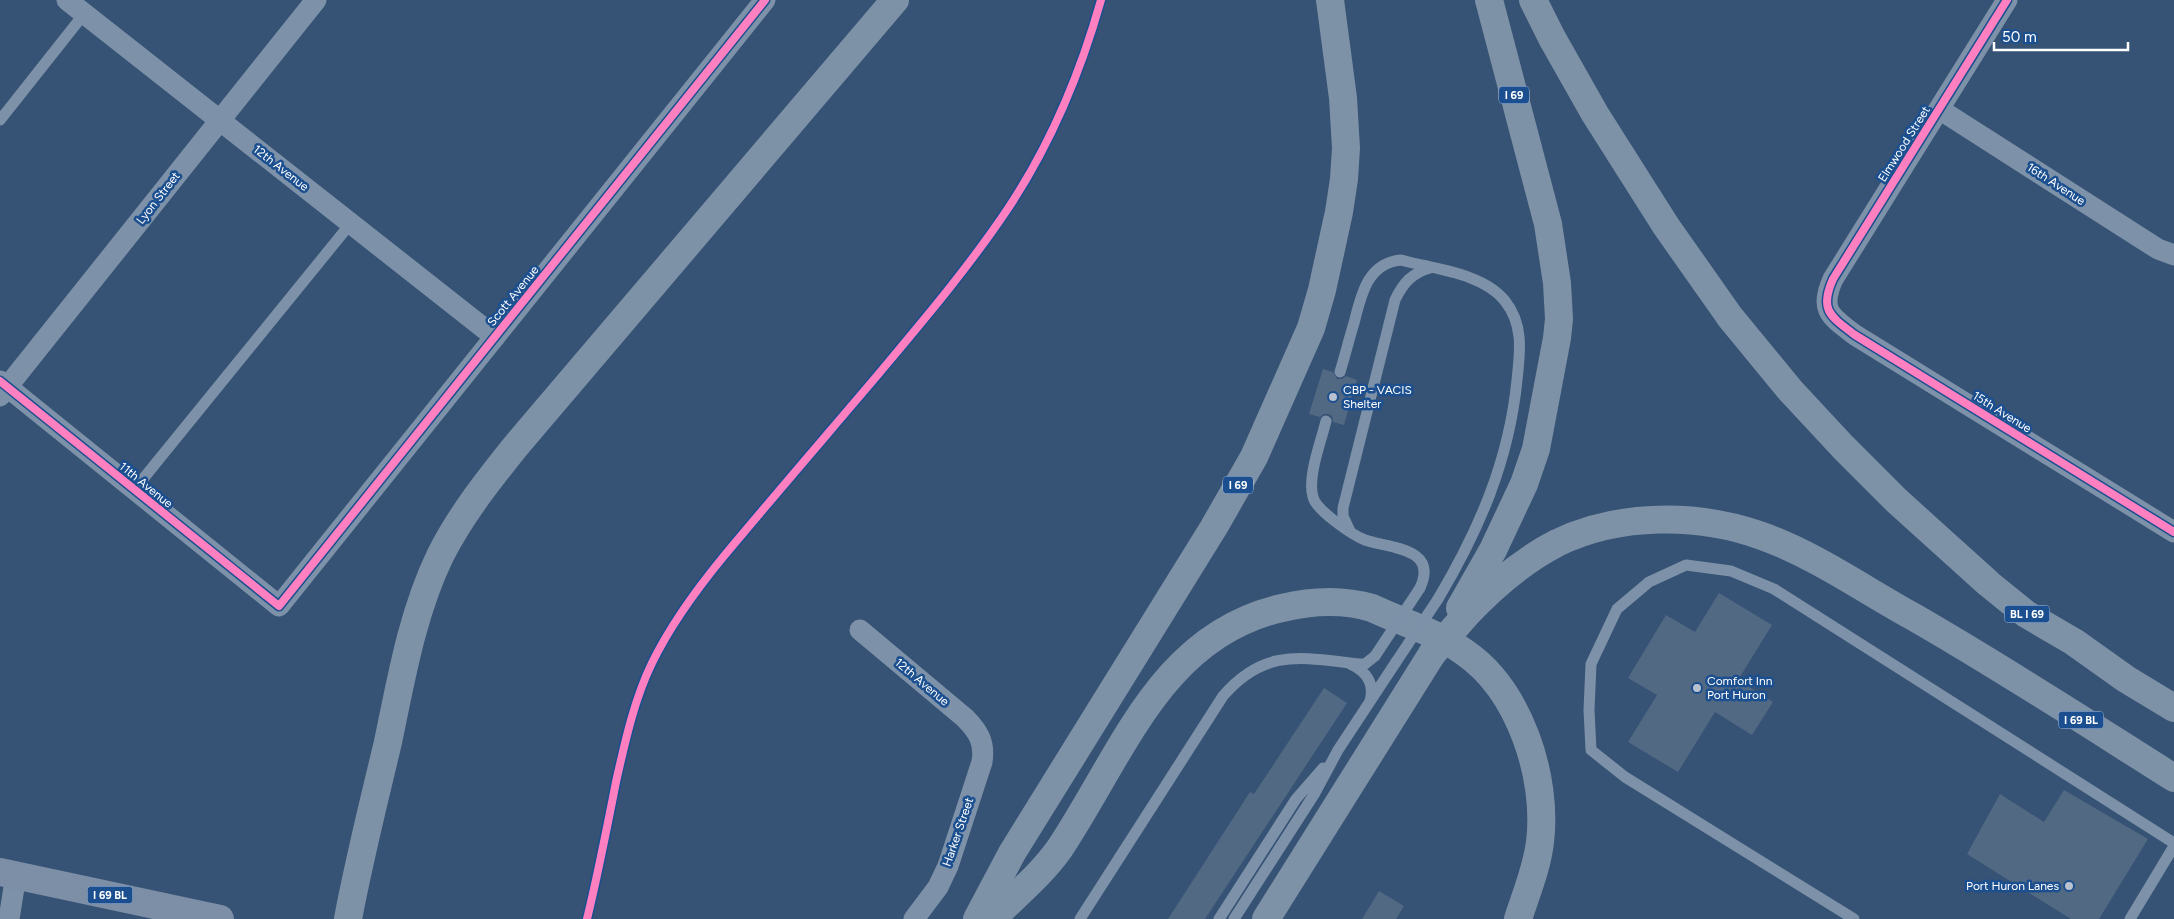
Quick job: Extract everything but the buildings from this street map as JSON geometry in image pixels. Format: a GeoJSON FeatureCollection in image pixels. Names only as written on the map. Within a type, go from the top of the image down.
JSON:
{"type":"FeatureCollection","features":[{"type":"Feature","properties":{"kind":"highway"},"geometry":{"type":"LineString","coordinates":[[348,919],[410,644],[432,576],[454,530],[477,496],[515,448],[896,0]]}},
{"type":"Feature","properties":{"kind":"highway","name":"I 69"},"geometry":{"type":"LineString","coordinates":[[977,919],[1012,853],[1214,527],[1254,457],[1311,328],[1322,290],[1339,212],[1346,148],[1343,98],[1330,0]]}},
{"type":"Feature","properties":{"kind":"highway","name":"I 69"},"geometry":{"type":"LineString","coordinates":[[1266,919],[1415,663],[1493,550],[1524,484],[1536,449],[1557,338],[1557,283],[1548,224],[1540,190],[1489,0]]}},
{"type":"Feature","properties":{"kind":"highway","name":"BL I 69"},"geometry":{"type":"LineString","coordinates":[[1533,0],[1595,114],[1666,226],[1730,317],[1823,426],[1896,500],[1989,584],[2026,614],[2074,642],[2126,679],[2174,708]]}},
{"type":"Feature","properties":{"kind":"highway","name":"I 69 BL"},"geometry":{"type":"LineString","coordinates":[[1453,609],[1495,586],[1555,544],[1572,536],[1608,526],[1648,520],[1695,521],[1738,529],[1762,536],[1799,552],[1989,660],[2174,778]]}},
{"type":"Feature","properties":{"kind":"highway"},"geometry":{"type":"LineString","coordinates":[[992,919],[1050,861],[1152,697],[1181,662],[1216,635],[1250,618],[1290,606],[1330,602],[1372,608],[1465,653],[1486,671],[1513,710],[1536,765],[1541,818],[1540,843],[1518,919]]}},
{"type":"Feature","properties":{"kind":"main road","name":"I 69 BL"},"geometry":{"type":"LineString","coordinates":[[8,873],[220,919]]}},
{"type":"Feature","properties":{"kind":"street","name":"12th Avenue"},"geometry":{"type":"LineString","coordinates":[[67,0],[495,337]]}},
{"type":"Feature","properties":{"kind":"street","name":"Lyon Street"},"geometry":{"type":"LineString","coordinates":[[2,388],[316,0]]}},
{"type":"Feature","properties":{"kind":"street","name":"Scott Avenue"},"geometry":{"type":"LineString","coordinates":[[279,606],[765,0]]}},
{"type":"Feature","properties":{"kind":"street","name":"Elmwood Street"},"geometry":{"type":"LineString","coordinates":[[1826,303],[1827,293],[1833,279],[2007,0]]}},
{"type":"Feature","properties":{"kind":"street","name":"16th Avenue"},"geometry":{"type":"LineString","coordinates":[[1939,109],[2158,249],[2174,255]]}},
{"type":"Feature","properties":{"kind":"street","name":"15th Avenue"},"geometry":{"type":"LineString","coordinates":[[1826,303],[1832,316],[1855,335],[2174,532]]}},
{"type":"Feature","properties":{"kind":"street","name":"11th Avenue"},"geometry":{"type":"LineString","coordinates":[[2,388],[279,606]]}},
{"type":"Feature","properties":{"kind":"street","name":"12th Avenue"},"geometry":{"type":"LineString","coordinates":[[860,630],[965,718],[981,738]]}},
{"type":"Feature","properties":{"kind":"street","name":"Harker Street"},"geometry":{"type":"LineString","coordinates":[[914,919],[938,887],[948,866],[982,762],[981,738]]}},
{"type":"Feature","properties":{"kind":"street"},"geometry":{"type":"LineString","coordinates":[[8,873],[9,919]]}},
{"type":"Feature","properties":{"kind":"lane"},"geometry":{"type":"LineString","coordinates":[[0,120],[84,14]]}},
{"type":"Feature","properties":{"kind":"lane"},"geometry":{"type":"LineString","coordinates":[[134,490],[351,223]]}},
{"type":"Feature","properties":{"kind":"lane"},"geometry":{"type":"LineString","coordinates":[[1219,919],[1296,799],[1338,750],[1369,705],[1415,663],[1453,609],[1472,538],[1498,473],[1515,403],[1520,342],[1518,325],[1505,301],[1493,290],[1470,277],[1401,260],[1386,263],[1370,277],[1363,291],[1340,372]]}},
{"type":"Feature","properties":{"kind":"lane"},"geometry":{"type":"LineString","coordinates":[[1350,531],[1343,516],[1343,508],[1395,300],[1408,279],[1416,273],[1430,268]]}},
{"type":"Feature","properties":{"kind":"lane"},"geometry":{"type":"LineString","coordinates":[[1080,919],[1230,688],[1252,670],[1278,660],[1304,658],[1365,664],[1375,656],[1420,588],[1423,580],[1422,566],[1418,558],[1403,548],[1367,540],[1350,531],[1319,507],[1314,499],[1311,490],[1312,481],[1326,421]]}},
{"type":"Feature","properties":{"kind":"lane"},"geometry":{"type":"LineString","coordinates":[[1854,919],[1625,777],[1592,750],[1589,710],[1591,664],[1617,609],[1649,582],[1686,564],[1731,571],[1774,589],[2174,845],[2130,919]]}},
{"type":"Feature","properties":{"kind":"lane"},"geometry":{"type":"LineString","coordinates":[[1346,663],[1357,668],[1368,678],[1372,686],[1369,705]]}},
{"type":"Feature","properties":{"kind":"lane"},"geometry":{"type":"LineString","coordinates":[[1234,919],[1315,793],[1338,750]]}},
{"type":"Feature","properties":{"kind":"cycle path"},"geometry":{"type":"LineString","coordinates":[[0,381],[279,606],[765,0]]}},
{"type":"Feature","properties":{"kind":"cycle path"},"geometry":{"type":"LineString","coordinates":[[587,919],[631,721],[640,692],[659,649],[685,608],[714,569],[928,315],[978,251],[1009,207],[1038,158],[1063,107],[1084,54],[1101,0]]}},
{"type":"Feature","properties":{"kind":"cycle path"},"geometry":{"type":"LineString","coordinates":[[2007,0],[1833,279],[1827,298],[1829,312],[1839,323],[1855,335],[2174,532]]}},
{"type":"Feature","properties":{"kind":"place","name":"CBP - VACIS Shelter"},"geometry":{"type":"Point","coordinates":[1333,397]}},
{"type":"Feature","properties":{"kind":"place","name":"Comfort Inn Port Huron"},"geometry":{"type":"Point","coordinates":[1697,688]}},
{"type":"Feature","properties":{"kind":"place","name":"Port Huron Lanes"},"geometry":{"type":"Point","coordinates":[2069,886]}}]}
